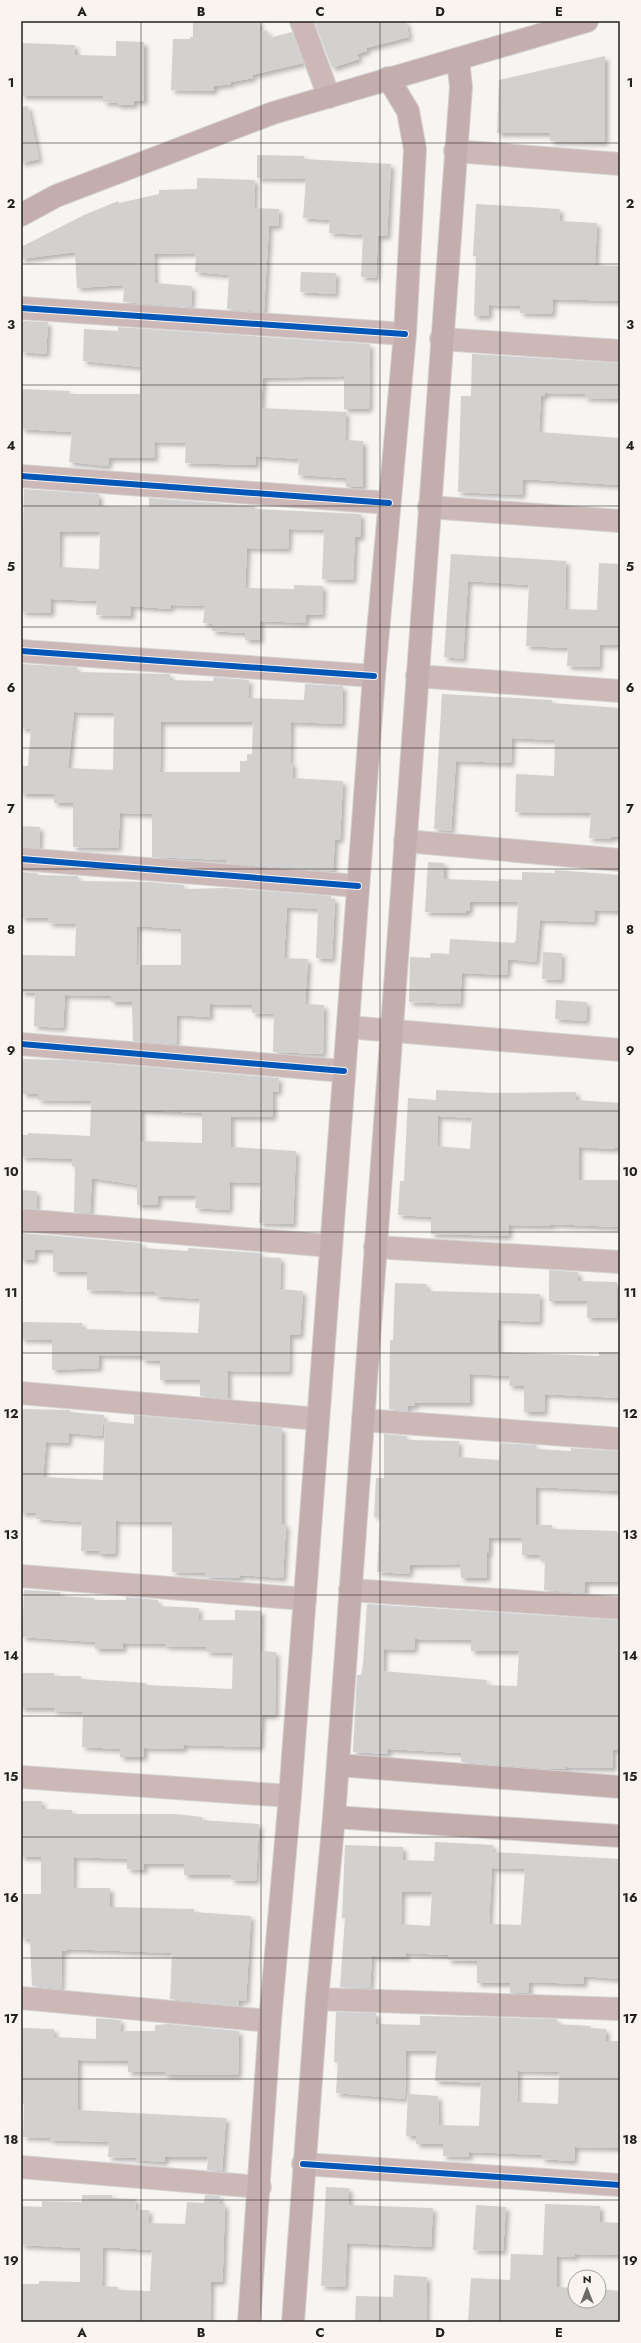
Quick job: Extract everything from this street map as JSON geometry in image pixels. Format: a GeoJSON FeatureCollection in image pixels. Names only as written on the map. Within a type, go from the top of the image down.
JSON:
{"type":"FeatureCollection","features":[{"type":"Feature","properties":{"kind":"main road"},"geometry":{"type":"LineString","coordinates":[[21,214],[56,196],[273,113],[388,78],[587,21]]}},
{"type":"Feature","properties":{"kind":"main road"},"geometry":{"type":"LineString","coordinates":[[293,2322],[303,2164],[338,1765],[441,339],[461,86],[458,59]]}},
{"type":"Feature","properties":{"kind":"main road"},"geometry":{"type":"LineString","coordinates":[[249,2322],[260,2187],[270,2021],[290,1796],[374,676],[405,334],[415,149],[408,111],[388,78]]}},
{"type":"Feature","properties":{"kind":"main road"},"geometry":{"type":"LineString","coordinates":[[338,1765],[620,1787]]}},
{"type":"Feature","properties":{"kind":"main road"},"geometry":{"type":"LineString","coordinates":[[334,1817],[620,1836]]}},
{"type":"Feature","properties":{"kind":"street"},"geometry":{"type":"LineString","coordinates":[[301,21],[329,97]]}},
{"type":"Feature","properties":{"kind":"street"},"geometry":{"type":"LineString","coordinates":[[455,151],[620,164]]}},
{"type":"Feature","properties":{"kind":"street"},"geometry":{"type":"LineString","coordinates":[[21,308],[405,334]]}},
{"type":"Feature","properties":{"kind":"street"},"geometry":{"type":"LineString","coordinates":[[441,339],[620,350]]}},
{"type":"Feature","properties":{"kind":"street"},"geometry":{"type":"LineString","coordinates":[[21,476],[389,504]]}},
{"type":"Feature","properties":{"kind":"street"},"geometry":{"type":"LineString","coordinates":[[429,507],[620,520]]}},
{"type":"Feature","properties":{"kind":"street"},"geometry":{"type":"LineString","coordinates":[[21,651],[374,676]]}},
{"type":"Feature","properties":{"kind":"street"},"geometry":{"type":"LineString","coordinates":[[417,676],[620,691]]}},
{"type":"Feature","properties":{"kind":"street"},"geometry":{"type":"LineString","coordinates":[[405,841],[620,860]]}},
{"type":"Feature","properties":{"kind":"street"},"geometry":{"type":"LineString","coordinates":[[21,859],[358,886]]}},
{"type":"Feature","properties":{"kind":"street"},"geometry":{"type":"LineString","coordinates":[[348,1027],[620,1050]]}},
{"type":"Feature","properties":{"kind":"street"},"geometry":{"type":"LineString","coordinates":[[21,1044],[344,1071]]}},
{"type":"Feature","properties":{"kind":"street"},"geometry":{"type":"LineString","coordinates":[[21,1220],[331,1246]]}},
{"type":"Feature","properties":{"kind":"street"},"geometry":{"type":"LineString","coordinates":[[375,1247],[620,1262]]}},
{"type":"Feature","properties":{"kind":"street"},"geometry":{"type":"LineString","coordinates":[[21,1393],[318,1419]]}},
{"type":"Feature","properties":{"kind":"street"},"geometry":{"type":"LineString","coordinates":[[363,1420],[620,1439]]}},
{"type":"Feature","properties":{"kind":"street"},"geometry":{"type":"LineString","coordinates":[[21,1576],[305,1599]]}},
{"type":"Feature","properties":{"kind":"street"},"geometry":{"type":"LineString","coordinates":[[350,1590],[620,1608]]}},
{"type":"Feature","properties":{"kind":"street"},"geometry":{"type":"LineString","coordinates":[[21,1777],[290,1796]]}},
{"type":"Feature","properties":{"kind":"street"},"geometry":{"type":"LineString","coordinates":[[21,1998],[270,2021]]}},
{"type":"Feature","properties":{"kind":"street"},"geometry":{"type":"LineString","coordinates":[[317,1999],[620,2010]]}},
{"type":"Feature","properties":{"kind":"street"},"geometry":{"type":"LineString","coordinates":[[303,2164],[620,2185]]}},
{"type":"Feature","properties":{"kind":"street"},"geometry":{"type":"LineString","coordinates":[[21,2167],[260,2187]]}},
{"type":"Feature","properties":{"kind":"building"},"geometry":{"type":"Polygon","coordinates":[[[193,21],[260,21],[259,32],[267,30],[269,38],[292,32],[303,63],[252,75],[253,78],[231,82],[231,84],[214,86],[214,91],[171,90],[173,39],[190,39],[190,37],[193,37],[193,21]]]}},
{"type":"Feature","properties":{"kind":"building"},"geometry":{"type":"Polygon","coordinates":[[[314,21],[406,21],[409,37],[366,48],[367,51],[357,54],[359,59],[332,68],[314,21]]]}},
{"type":"Feature","properties":{"kind":"building"},"geometry":{"type":"Polygon","coordinates":[[[116,41],[144,42],[144,101],[134,101],[134,105],[117,105],[117,103],[103,102],[104,96],[21,96],[21,43],[75,45],[75,55],[116,56],[116,41]]]}},
{"type":"Feature","properties":{"kind":"building"},"geometry":{"type":"Polygon","coordinates":[[[605,56],[605,142],[550,141],[550,133],[497,133],[499,80],[605,56]]]}},
{"type":"Feature","properties":{"kind":"building"},"geometry":{"type":"Polygon","coordinates":[[[28,106],[39,159],[21,163],[21,107],[28,106]]]}},
{"type":"Feature","properties":{"kind":"building"},"geometry":{"type":"Polygon","coordinates":[[[257,155],[304,156],[304,159],[391,164],[387,236],[378,236],[376,278],[361,277],[363,235],[329,233],[330,220],[303,218],[306,179],[257,178],[257,155]]]}},
{"type":"Feature","properties":{"kind":"building"},"geometry":{"type":"Polygon","coordinates":[[[197,178],[255,180],[254,208],[279,209],[278,226],[269,226],[264,312],[227,309],[229,275],[195,272],[196,253],[154,254],[155,283],[192,286],[191,307],[123,302],[124,285],[77,288],[75,252],[21,259],[21,247],[84,215],[118,201],[119,203],[159,194],[159,190],[197,189],[197,178]]]}},
{"type":"Feature","properties":{"kind":"building"},"geometry":{"type":"Polygon","coordinates":[[[476,204],[560,209],[559,221],[597,223],[595,265],[620,266],[620,301],[553,299],[552,314],[520,313],[520,306],[489,305],[489,316],[474,316],[476,256],[473,256],[476,204]]]}},
{"type":"Feature","properties":{"kind":"building"},"geometry":{"type":"Polygon","coordinates":[[[301,272],[336,273],[335,294],[300,292],[301,272]]]}},
{"type":"Feature","properties":{"kind":"building"},"geometry":{"type":"Polygon","coordinates":[[[21,321],[48,322],[46,354],[21,352],[21,321]]]}},
{"type":"Feature","properties":{"kind":"building"},"geometry":{"type":"Polygon","coordinates":[[[118,327],[370,344],[369,409],[344,409],[344,376],[263,378],[261,408],[346,412],[345,440],[363,441],[363,487],[346,487],[346,478],[298,475],[299,459],[256,456],[256,465],[185,463],[186,443],[154,442],[155,458],[109,458],[108,466],[69,462],[72,432],[21,429],[21,389],[70,391],[69,394],[140,394],[141,367],[83,361],[84,329],[118,331],[118,327]]]}},
{"type":"Feature","properties":{"kind":"building"},"geometry":{"type":"Polygon","coordinates":[[[472,354],[620,363],[620,399],[585,398],[585,394],[545,393],[545,396],[541,396],[539,432],[620,438],[620,485],[523,479],[522,495],[458,492],[461,396],[471,396],[472,354]]]}},
{"type":"Feature","properties":{"kind":"building"},"geometry":{"type":"Polygon","coordinates":[[[24,489],[99,494],[99,506],[149,507],[149,498],[255,506],[255,509],[361,514],[361,537],[355,537],[353,580],[322,579],[324,530],[289,529],[288,549],[247,548],[245,588],[294,589],[294,585],[323,586],[322,615],[306,615],[306,623],[260,621],[260,640],[245,640],[245,633],[212,631],[212,624],[203,623],[205,606],[171,605],[170,609],[131,606],[131,616],[96,615],[97,601],[51,599],[51,613],[21,612],[24,489]],[[60,532],[59,567],[99,569],[100,532],[60,532]]]}},
{"type":"Feature","properties":{"kind":"building"},"geometry":{"type":"Polygon","coordinates":[[[451,554],[566,561],[565,609],[597,610],[599,563],[620,564],[620,645],[600,645],[599,667],[567,666],[568,648],[526,646],[529,585],[468,581],[463,659],[444,657],[451,554]]]}},
{"type":"Feature","properties":{"kind":"building"},"geometry":{"type":"Polygon","coordinates":[[[21,664],[77,667],[77,672],[170,674],[170,680],[213,681],[214,677],[249,680],[248,698],[304,700],[305,684],[343,686],[342,724],[291,722],[290,763],[293,764],[292,778],[343,781],[340,840],[335,839],[333,871],[226,863],[226,860],[152,857],[152,814],[120,813],[118,848],[73,847],[73,803],[54,803],[54,794],[21,794],[21,766],[28,766],[31,729],[21,728],[21,664]],[[74,712],[68,768],[113,770],[114,713],[74,712]],[[161,722],[160,772],[240,772],[240,761],[247,761],[247,754],[252,754],[253,722],[161,722]]]}},
{"type":"Feature","properties":{"kind":"building"},"geometry":{"type":"Polygon","coordinates":[[[442,694],[552,700],[552,703],[620,708],[620,837],[611,837],[611,839],[589,838],[591,813],[515,812],[516,774],[554,776],[555,740],[512,738],[511,763],[456,761],[451,831],[434,829],[442,694]]]}},
{"type":"Feature","properties":{"kind":"building"},"geometry":{"type":"Polygon","coordinates":[[[21,826],[40,827],[39,848],[21,847],[21,826]]]}},
{"type":"Feature","properties":{"kind":"building"},"geometry":{"type":"Polygon","coordinates":[[[428,862],[444,863],[444,879],[499,881],[499,879],[522,880],[522,872],[555,873],[555,870],[620,875],[620,911],[595,910],[594,922],[540,920],[536,962],[508,959],[507,975],[462,973],[460,1004],[409,1002],[410,957],[430,958],[431,953],[449,954],[450,939],[514,943],[516,940],[518,902],[470,902],[469,911],[466,911],[466,913],[425,912],[428,862]]]}},
{"type":"Feature","properties":{"kind":"building"},"geometry":{"type":"Polygon","coordinates":[[[21,872],[38,873],[37,875],[78,876],[78,881],[150,882],[184,885],[184,889],[226,888],[331,896],[331,899],[335,899],[332,959],[316,958],[318,909],[287,907],[284,958],[308,959],[305,1004],[324,1005],[323,1054],[273,1052],[274,1014],[252,1013],[252,1005],[210,1004],[210,1017],[177,1015],[176,1044],[133,1041],[132,1002],[111,1002],[111,996],[65,995],[63,1028],[34,1026],[35,993],[21,992],[21,955],[75,956],[76,924],[48,923],[49,918],[21,918],[21,872]],[[137,926],[136,965],[181,965],[181,929],[137,926]]]}},
{"type":"Feature","properties":{"kind":"building"},"geometry":{"type":"Polygon","coordinates":[[[543,952],[562,953],[561,980],[542,979],[543,952]]]}},
{"type":"Feature","properties":{"kind":"building"},"geometry":{"type":"Polygon","coordinates":[[[556,1000],[587,1002],[586,1021],[555,1019],[556,1000]]]}},
{"type":"Feature","properties":{"kind":"building"},"geometry":{"type":"Polygon","coordinates":[[[21,1059],[66,1060],[279,1078],[278,1092],[273,1091],[273,1117],[231,1117],[231,1147],[296,1151],[293,1224],[259,1223],[261,1183],[230,1182],[229,1210],[195,1208],[196,1196],[158,1196],[158,1205],[137,1205],[137,1185],[92,1178],[90,1213],[74,1212],[75,1167],[72,1166],[72,1159],[21,1157],[21,1135],[28,1135],[28,1133],[90,1136],[91,1101],[38,1100],[38,1094],[23,1094],[23,1088],[21,1088],[21,1059]],[[141,1110],[141,1141],[202,1143],[202,1113],[141,1110]]]}},
{"type":"Feature","properties":{"kind":"building"},"geometry":{"type":"Polygon","coordinates":[[[436,1090],[493,1093],[576,1092],[576,1100],[620,1103],[620,1148],[579,1147],[579,1180],[620,1180],[620,1227],[551,1224],[551,1226],[509,1225],[508,1236],[431,1234],[431,1217],[398,1215],[400,1181],[404,1181],[408,1098],[436,1100],[436,1090]],[[438,1116],[437,1146],[470,1149],[472,1118],[438,1116]]]}},
{"type":"Feature","properties":{"kind":"building"},"geometry":{"type":"Polygon","coordinates":[[[21,1190],[37,1191],[36,1209],[21,1208],[21,1190]]]}},
{"type":"Feature","properties":{"kind":"building"},"geometry":{"type":"Polygon","coordinates":[[[21,1233],[141,1243],[144,1248],[188,1251],[188,1248],[261,1253],[260,1257],[281,1258],[280,1289],[303,1291],[300,1335],[290,1335],[289,1372],[228,1371],[228,1399],[200,1396],[200,1380],[160,1380],[160,1361],[142,1360],[142,1356],[99,1355],[99,1368],[52,1370],[52,1340],[21,1339],[21,1322],[82,1323],[82,1329],[198,1333],[200,1299],[155,1296],[155,1292],[87,1290],[87,1272],[53,1272],[53,1250],[35,1250],[34,1260],[21,1260],[21,1233]]]}},
{"type":"Feature","properties":{"kind":"building"},"geometry":{"type":"Polygon","coordinates":[[[549,1270],[578,1272],[578,1281],[617,1282],[617,1318],[587,1318],[587,1301],[549,1301],[549,1270]]]}},
{"type":"Feature","properties":{"kind":"building"},"geometry":{"type":"Polygon","coordinates":[[[395,1283],[427,1284],[426,1291],[540,1294],[539,1322],[498,1320],[498,1352],[599,1356],[599,1352],[620,1352],[620,1398],[545,1394],[544,1412],[524,1412],[524,1386],[509,1386],[510,1376],[470,1374],[470,1403],[415,1403],[415,1406],[408,1406],[408,1411],[389,1409],[390,1340],[393,1340],[395,1283]]]}},
{"type":"Feature","properties":{"kind":"building"},"geometry":{"type":"Polygon","coordinates":[[[21,1409],[70,1410],[70,1412],[104,1415],[102,1436],[69,1433],[68,1443],[46,1442],[43,1477],[103,1480],[105,1421],[134,1424],[134,1415],[282,1428],[282,1524],[286,1524],[283,1578],[240,1575],[240,1578],[205,1577],[205,1573],[172,1572],[172,1522],[116,1521],[115,1554],[99,1554],[99,1551],[81,1551],[82,1522],[36,1519],[37,1513],[21,1513],[21,1409]]]}},
{"type":"Feature","properties":{"kind":"building"},"geometry":{"type":"Polygon","coordinates":[[[384,1434],[407,1436],[407,1440],[459,1441],[458,1457],[499,1460],[500,1443],[537,1445],[536,1449],[571,1451],[571,1448],[620,1451],[620,1491],[536,1487],[536,1525],[552,1525],[552,1529],[617,1531],[617,1534],[620,1534],[620,1582],[585,1582],[585,1593],[544,1590],[545,1559],[539,1559],[539,1555],[522,1555],[522,1538],[489,1538],[489,1553],[487,1553],[487,1578],[461,1578],[460,1564],[410,1565],[409,1574],[377,1572],[380,1517],[374,1517],[376,1478],[384,1478],[384,1434]]]}},
{"type":"Feature","properties":{"kind":"building"},"geometry":{"type":"Polygon","coordinates":[[[24,1590],[60,1592],[60,1596],[94,1598],[94,1600],[126,1600],[126,1597],[158,1600],[158,1606],[199,1608],[198,1620],[235,1620],[235,1610],[261,1611],[260,1651],[276,1652],[275,1715],[262,1715],[260,1747],[184,1745],[183,1749],[144,1748],[144,1757],[120,1757],[120,1749],[82,1747],[83,1712],[54,1711],[54,1708],[21,1708],[21,1673],[54,1673],[54,1676],[81,1676],[81,1679],[146,1683],[146,1685],[232,1689],[233,1653],[206,1652],[207,1647],[165,1646],[165,1644],[123,1643],[123,1649],[95,1649],[95,1642],[22,1637],[24,1590]]]}},
{"type":"Feature","properties":{"kind":"building"},"geometry":{"type":"Polygon","coordinates":[[[367,1604],[620,1620],[620,1750],[613,1749],[613,1768],[566,1767],[566,1769],[461,1762],[461,1753],[388,1749],[388,1754],[353,1752],[357,1675],[361,1675],[367,1604]],[[415,1639],[414,1650],[384,1649],[383,1671],[487,1680],[486,1685],[517,1686],[519,1651],[471,1651],[471,1640],[415,1639]]]}},
{"type":"Feature","properties":{"kind":"building"},"geometry":{"type":"Polygon","coordinates":[[[21,1801],[42,1801],[42,1809],[72,1810],[72,1814],[175,1814],[202,1817],[202,1820],[259,1824],[256,1881],[231,1880],[231,1875],[184,1875],[184,1864],[144,1864],[144,1870],[127,1869],[127,1859],[74,1857],[73,1888],[110,1888],[110,1907],[194,1909],[194,1912],[251,1916],[246,2001],[239,2000],[239,2006],[170,1999],[172,1953],[67,1949],[67,1951],[62,1951],[61,1989],[32,1986],[30,1939],[21,1938],[21,1894],[41,1894],[41,1857],[21,1857],[21,1801]]]}},
{"type":"Feature","properties":{"kind":"building"},"geometry":{"type":"Polygon","coordinates":[[[435,1842],[493,1845],[493,1852],[620,1859],[618,1979],[584,1976],[584,1984],[529,1982],[529,1993],[510,1993],[510,1983],[477,1983],[477,1961],[448,1960],[448,1955],[406,1953],[406,1957],[372,1956],[370,1988],[340,1987],[345,1918],[342,1918],[345,1845],[403,1847],[403,1860],[434,1861],[435,1842]],[[492,1868],[489,1924],[521,1925],[525,1869],[492,1868]],[[402,1892],[401,1924],[430,1926],[432,1892],[402,1892]]]}},
{"type":"Feature","properties":{"kind":"building"},"geometry":{"type":"Polygon","coordinates":[[[336,2012],[376,2013],[376,2024],[420,2025],[420,2016],[482,2017],[557,2019],[557,2024],[591,2026],[590,2028],[606,2029],[606,2041],[620,2041],[620,2148],[575,2147],[574,2161],[542,2159],[542,2155],[469,2152],[469,2157],[443,2156],[443,2144],[416,2144],[416,2136],[406,2136],[408,2094],[438,2096],[439,2125],[479,2126],[481,2083],[435,2081],[437,2051],[406,2051],[405,2099],[336,2093],[338,2062],[334,2062],[336,2012]],[[518,2071],[517,2102],[558,2104],[559,2072],[518,2071]]]}},
{"type":"Feature","properties":{"kind":"building"},"geometry":{"type":"Polygon","coordinates":[[[96,2018],[121,2020],[120,2031],[155,2031],[155,2025],[169,2024],[239,2031],[238,2075],[165,2075],[165,2072],[128,2072],[128,2061],[78,2060],[78,2110],[226,2118],[222,2171],[207,2170],[208,2157],[165,2157],[165,2162],[136,2160],[136,2158],[108,2157],[109,2142],[50,2140],[50,2138],[23,2137],[24,2104],[21,2103],[23,2028],[54,2029],[54,2037],[96,2039],[96,2018]]]}},
{"type":"Feature","properties":{"kind":"building"},"geometry":{"type":"Polygon","coordinates":[[[326,2187],[349,2188],[349,2205],[433,2208],[431,2247],[347,2243],[345,2287],[321,2286],[326,2187]]]}},
{"type":"Feature","properties":{"kind":"building"},"geometry":{"type":"Polygon","coordinates":[[[82,2195],[112,2195],[112,2198],[136,2199],[135,2210],[149,2210],[148,2223],[185,2224],[187,2202],[204,2203],[205,2195],[220,2196],[219,2204],[225,2204],[222,2282],[211,2282],[210,2322],[21,2321],[21,2284],[39,2284],[39,2281],[80,2282],[80,2248],[21,2245],[21,2206],[42,2207],[42,2201],[82,2202],[82,2195]],[[103,2247],[102,2286],[118,2287],[118,2290],[150,2291],[152,2250],[103,2247]]]}},
{"type":"Feature","properties":{"kind":"building"},"geometry":{"type":"Polygon","coordinates":[[[545,2204],[600,2206],[600,2222],[620,2223],[619,2255],[575,2254],[575,2257],[557,2256],[557,2287],[567,2288],[567,2309],[607,2309],[607,2290],[620,2291],[620,2322],[468,2322],[471,2278],[510,2280],[511,2254],[543,2255],[545,2204]]]}},
{"type":"Feature","properties":{"kind":"building"},"geometry":{"type":"Polygon","coordinates":[[[476,2205],[506,2207],[503,2251],[473,2250],[476,2205]]]}},
{"type":"Feature","properties":{"kind":"building"},"geometry":{"type":"Polygon","coordinates":[[[394,2275],[427,2277],[426,2322],[355,2322],[356,2296],[393,2297],[394,2275]]]}},
{"type":"Feature","properties":{"kind":"cycle path"},"geometry":{"type":"LineString","coordinates":[[21,308],[405,334]]}},
{"type":"Feature","properties":{"kind":"cycle path"},"geometry":{"type":"LineString","coordinates":[[21,476],[389,503]]}},
{"type":"Feature","properties":{"kind":"cycle path"},"geometry":{"type":"LineString","coordinates":[[21,651],[374,676]]}},
{"type":"Feature","properties":{"kind":"cycle path"},"geometry":{"type":"LineString","coordinates":[[21,859],[358,886]]}},
{"type":"Feature","properties":{"kind":"cycle path"},"geometry":{"type":"LineString","coordinates":[[21,1044],[344,1071]]}},
{"type":"Feature","properties":{"kind":"cycle path"},"geometry":{"type":"LineString","coordinates":[[303,2164],[620,2185]]}}]}
